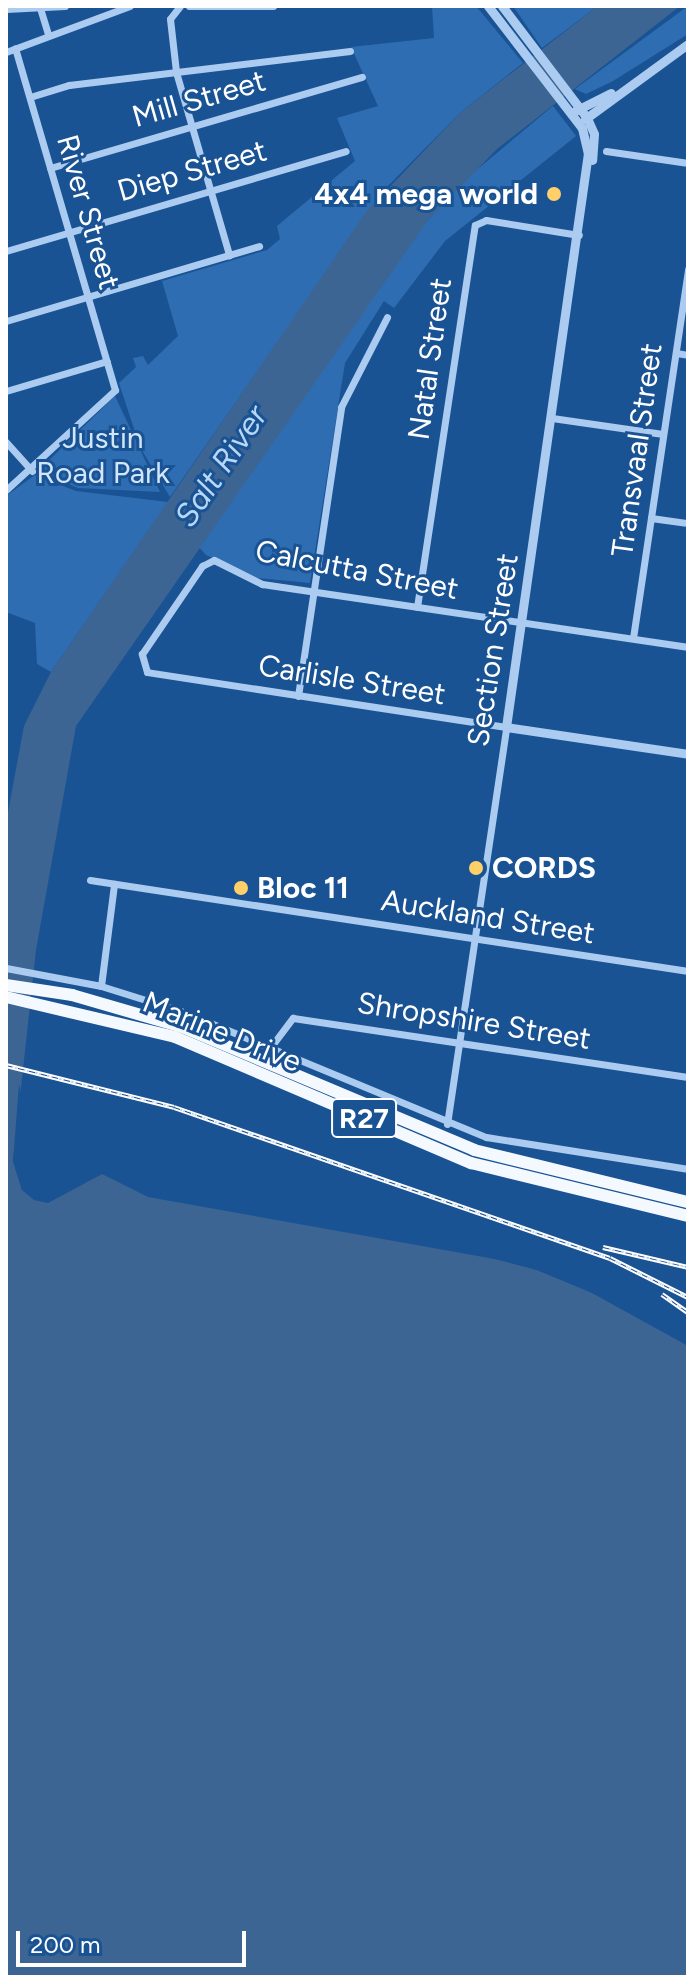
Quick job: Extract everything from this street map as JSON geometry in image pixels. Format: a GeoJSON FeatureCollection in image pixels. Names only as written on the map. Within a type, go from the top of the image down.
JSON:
{"type":"FeatureCollection","features":[{"type":"Feature","properties":{"kind":"main road","name":"Marine Drive"},"geometry":{"type":"LineString","coordinates":[[6,985],[175,1037],[471,1163],[688,1216]]}},
{"type":"Feature","properties":{"kind":"main road","name":"Marine Drive"},"geometry":{"type":"LineString","coordinates":[[6,997],[48,998],[182,1027],[474,1150],[688,1202]]}},
{"type":"Feature","properties":{"kind":"street"},"geometry":{"type":"LineString","coordinates":[[6,9],[65,6]]}},
{"type":"Feature","properties":{"kind":"street"},"geometry":{"type":"LineString","coordinates":[[6,52],[130,6]]}},
{"type":"Feature","properties":{"kind":"street"},"geometry":{"type":"LineString","coordinates":[[189,6],[273,6]]}},
{"type":"Feature","properties":{"kind":"street"},"geometry":{"type":"LineString","coordinates":[[488,6],[528,49],[583,121],[618,90]]}},
{"type":"Feature","properties":{"kind":"street"},"geometry":{"type":"LineString","coordinates":[[502,6],[528,49]]}},
{"type":"Feature","properties":{"kind":"street"},"geometry":{"type":"LineString","coordinates":[[40,8],[48,35]]}},
{"type":"Feature","properties":{"kind":"street"},"geometry":{"type":"LineString","coordinates":[[177,8],[176,72],[229,255]]}},
{"type":"Feature","properties":{"kind":"street"},"geometry":{"type":"LineString","coordinates":[[575,111],[618,90],[688,44]]}},
{"type":"Feature","properties":{"kind":"street","name":"River Street"},"geometry":{"type":"LineString","coordinates":[[15,48],[115,390],[32,471]]}},
{"type":"Feature","properties":{"kind":"street"},"geometry":{"type":"LineString","coordinates":[[30,97],[176,72],[350,51]]}},
{"type":"Feature","properties":{"kind":"street","name":"Mill Street"},"geometry":{"type":"LineString","coordinates":[[50,168],[362,77]]}},
{"type":"Feature","properties":{"kind":"street","name":"Section Street"},"geometry":{"type":"LineString","coordinates":[[447,1124],[586,183],[595,142],[583,121]]}},
{"type":"Feature","properties":{"kind":"street","name":"Diep Street"},"geometry":{"type":"LineString","coordinates":[[6,251],[346,151]]}},
{"type":"Feature","properties":{"kind":"street"},"geometry":{"type":"LineString","coordinates":[[606,151],[688,163]]}},
{"type":"Feature","properties":{"kind":"street","name":"Natal Street"},"geometry":{"type":"LineString","coordinates":[[417,607],[475,225],[486,220],[579,235]]}},
{"type":"Feature","properties":{"kind":"street"},"geometry":{"type":"LineString","coordinates":[[6,321],[259,246]]}},
{"type":"Feature","properties":{"kind":"street","name":"Transvaal Street"},"geometry":{"type":"LineString","coordinates":[[633,638],[688,269]]}},
{"type":"Feature","properties":{"kind":"street"},"geometry":{"type":"LineString","coordinates":[[298,696],[341,407],[387,317]]}},
{"type":"Feature","properties":{"kind":"street"},"geometry":{"type":"LineString","coordinates":[[676,353],[688,355]]}},
{"type":"Feature","properties":{"kind":"street"},"geometry":{"type":"LineString","coordinates":[[6,391],[107,361]]}},
{"type":"Feature","properties":{"kind":"street"},"geometry":{"type":"LineString","coordinates":[[552,418],[663,434]]}},
{"type":"Feature","properties":{"kind":"street"},"geometry":{"type":"LineString","coordinates":[[6,442],[32,471],[6,490]]}},
{"type":"Feature","properties":{"kind":"street"},"geometry":{"type":"LineString","coordinates":[[651,518],[688,523]]}},
{"type":"Feature","properties":{"kind":"street","name":"Calcutta Street"},"geometry":{"type":"LineString","coordinates":[[210,561],[256,582],[688,647]]}},
{"type":"Feature","properties":{"kind":"street","name":"Carlisle Street"},"geometry":{"type":"LineString","coordinates":[[210,561],[142,654],[141,667],[298,696],[688,754]]}},
{"type":"Feature","properties":{"kind":"street","name":"Auckland Street"},"geometry":{"type":"LineString","coordinates":[[90,880],[688,971]]}},
{"type":"Feature","properties":{"kind":"street"},"geometry":{"type":"LineString","coordinates":[[101,986],[114,884]]}},
{"type":"Feature","properties":{"kind":"street"},"geometry":{"type":"LineString","coordinates":[[6,968],[101,986],[270,1048],[447,1124],[518,1145],[688,1169]]}},
{"type":"Feature","properties":{"kind":"street","name":"Shropshire Street"},"geometry":{"type":"LineString","coordinates":[[270,1048],[293,1018],[688,1077]]}},
{"type":"Feature","properties":{"kind":"green space"},"geometry":{"type":"Polygon","coordinates":[[[432,6],[476,6],[523,63],[461,112],[382,192],[170,497],[140,447],[119,383],[136,367],[133,358],[143,356],[148,365],[178,336],[162,281],[267,250],[280,239],[277,226],[355,161],[337,118],[378,106],[351,47],[434,38],[432,6]]]}},
{"type":"Feature","properties":{"kind":"green space"},"geometry":{"type":"Polygon","coordinates":[[[513,6],[598,6],[542,48],[513,6]]]}},
{"type":"Feature","properties":{"kind":"green space"},"geometry":{"type":"Polygon","coordinates":[[[688,6],[688,34],[613,81],[586,94],[575,89],[688,6]]]}},
{"type":"Feature","properties":{"kind":"green space"},"geometry":{"type":"Polygon","coordinates":[[[553,106],[576,136],[445,241],[394,308],[384,301],[345,363],[310,583],[258,578],[206,555],[199,547],[412,238],[462,182],[553,106]]]}},
{"type":"Feature","properties":{"kind":"green space","name":"Justin Road Park"},"geometry":{"type":"Polygon","coordinates":[[[115,396],[160,492],[78,488],[38,471],[115,396]]]}},
{"type":"Feature","properties":{"kind":"green space"},"geometry":{"type":"Polygon","coordinates":[[[35,475],[76,491],[168,502],[51,672],[37,664],[35,623],[6,612],[6,496],[35,475]]]}},
{"type":"Feature","properties":{"kind":"water","name":"Salt River"},"geometry":{"type":"Polygon","coordinates":[[[598,6],[680,6],[497,149],[428,220],[76,726],[36,950],[13,1161],[22,1190],[34,1200],[48,1203],[98,1172],[148,1197],[522,1264],[621,1305],[688,1346],[688,1977],[6,1977],[6,823],[24,726],[51,672],[366,212],[461,112],[598,6]]]}},
{"type":"Feature","properties":{"kind":"pier"},"geometry":{"type":"Polygon","coordinates":[[[19,1084],[25,1113],[18,1161],[25,1187],[48,1198],[96,1169],[106,1172],[48,1203],[22,1190],[13,1161],[19,1084]]]}},
{"type":"Feature","properties":{"kind":"pier"},"geometry":{"type":"Polygon","coordinates":[[[416,1238],[564,1273],[664,1324],[688,1346],[563,1277],[416,1238]]]}},
{"type":"Feature","properties":{"kind":"railway"},"geometry":{"type":"LineString","coordinates":[[6,1065],[174,1107],[610,1258],[688,1297]]}},
{"type":"Feature","properties":{"kind":"railway"},"geometry":{"type":"LineString","coordinates":[[603,1247],[688,1267]]}},
{"type":"Feature","properties":{"kind":"railway"},"geometry":{"type":"LineString","coordinates":[[662,1294],[688,1312]]}},
{"type":"Feature","properties":{"kind":"place","name":"4x4 mega world"},"geometry":{"type":"Point","coordinates":[554,194]}},
{"type":"Feature","properties":{"kind":"place","name":"CORDS"},"geometry":{"type":"Point","coordinates":[476,868]}},
{"type":"Feature","properties":{"kind":"place","name":"Bloc 11"},"geometry":{"type":"Point","coordinates":[241,888]}}]}
